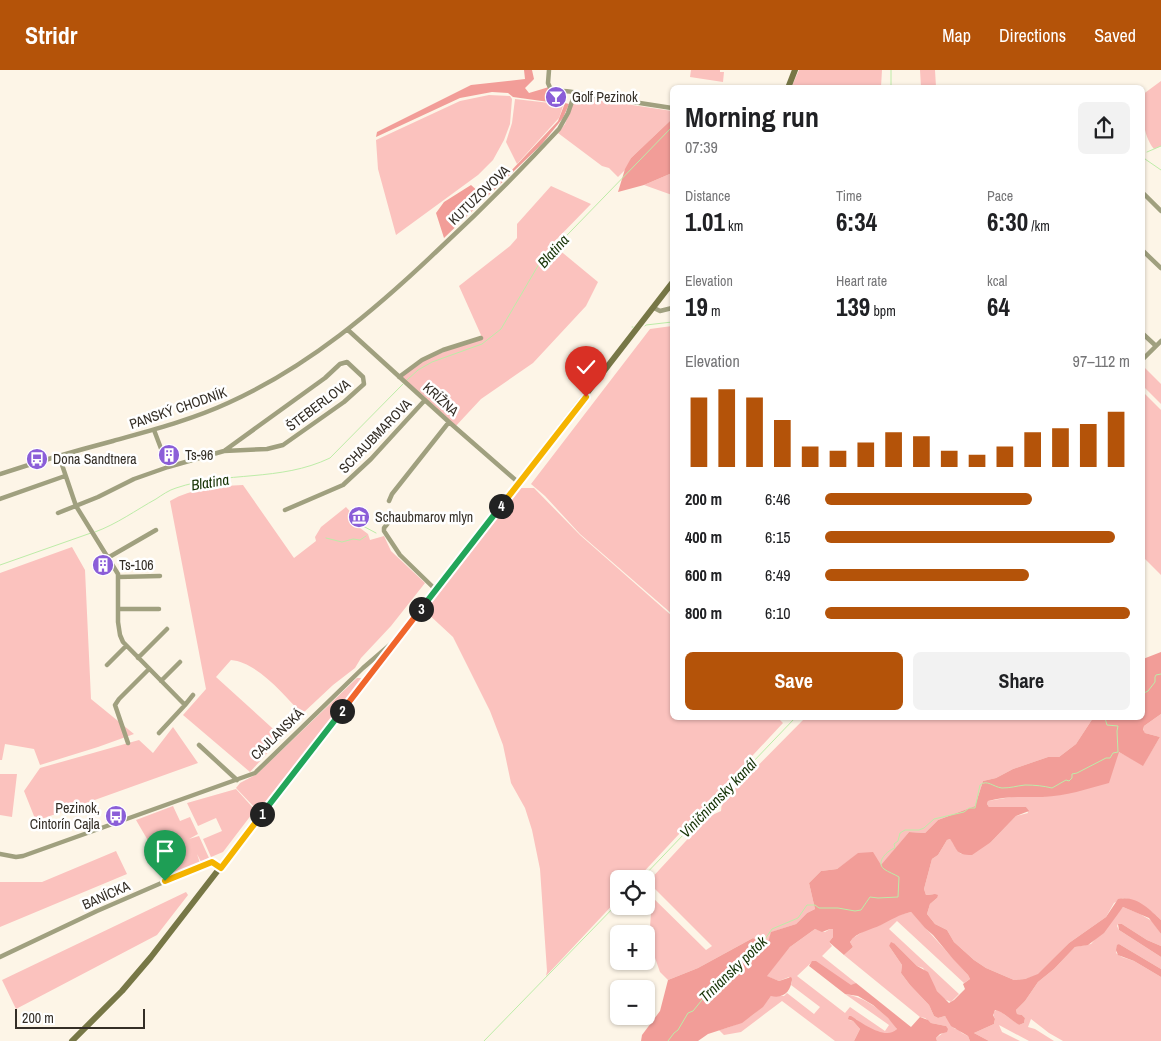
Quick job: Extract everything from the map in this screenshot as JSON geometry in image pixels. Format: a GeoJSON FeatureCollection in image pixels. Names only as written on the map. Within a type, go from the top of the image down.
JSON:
{"type":"FeatureCollection","features":[{"type":"Feature","properties":{"kind":"main road"},"geometry":{"type":"LineString","coordinates":[[789,85],[795,70]]}},
{"type":"Feature","properties":{"kind":"main road"},"geometry":{"type":"LineString","coordinates":[[72,1041],[137,974],[221,868],[670,286]]}},
{"type":"Feature","properties":{"kind":"street"},"geometry":{"type":"LineString","coordinates":[[549,70],[548,83],[551,90],[560,92],[572,91],[670,108]]}},
{"type":"Feature","properties":{"kind":"street","name":"KUTUZOVOVA"},"geometry":{"type":"LineString","coordinates":[[348,330],[426,262],[529,162],[559,130],[568,113],[575,93]]}},
{"type":"Feature","properties":{"kind":"street"},"geometry":{"type":"LineString","coordinates":[[1145,195],[1161,211]]}},
{"type":"Feature","properties":{"kind":"street"},"geometry":{"type":"LineString","coordinates":[[1145,253],[1161,268]]}},
{"type":"Feature","properties":{"kind":"street"},"geometry":{"type":"LineString","coordinates":[[654,308],[660,311],[670,308]]}},
{"type":"Feature","properties":{"kind":"street","name":"KRÍŽNA"},"geometry":{"type":"LineString","coordinates":[[348,330],[519,483]]}},
{"type":"Feature","properties":{"kind":"street","name":"PANSKÝ CHODNÍK"},"geometry":{"type":"LineString","coordinates":[[0,474],[154,430],[227,404],[289,371],[348,330]]}},
{"type":"Feature","properties":{"kind":"street"},"geometry":{"type":"LineString","coordinates":[[1145,336],[1156,346]]}},
{"type":"Feature","properties":{"kind":"street"},"geometry":{"type":"LineString","coordinates":[[400,377],[422,360],[443,350],[481,338]]}},
{"type":"Feature","properties":{"kind":"street"},"geometry":{"type":"LineString","coordinates":[[1145,357],[1161,340]]}},
{"type":"Feature","properties":{"kind":"street","name":"ŠTEBERLOVA"},"geometry":{"type":"LineString","coordinates":[[58,513],[98,497],[134,479],[168,467],[224,451],[275,448],[288,442],[344,402],[364,384],[363,377],[347,362],[340,364],[324,378],[224,451]]}},
{"type":"Feature","properties":{"kind":"street","name":"SCHAUBMAROVA"},"geometry":{"type":"LineString","coordinates":[[285,510],[343,485],[371,459],[425,400]]}},
{"type":"Feature","properties":{"kind":"street"},"geometry":{"type":"LineString","coordinates":[[389,501],[392,494],[450,422]]}},
{"type":"Feature","properties":{"kind":"street"},"geometry":{"type":"LineString","coordinates":[[154,430],[168,467]]}},
{"type":"Feature","properties":{"kind":"street"},"geometry":{"type":"LineString","coordinates":[[240,438],[241,450]]}},
{"type":"Feature","properties":{"kind":"street"},"geometry":{"type":"LineString","coordinates":[[59,456],[76,506],[118,577],[119,628],[126,646],[185,705]]}},
{"type":"Feature","properties":{"kind":"street"},"geometry":{"type":"LineString","coordinates":[[0,499],[65,476]]}},
{"type":"Feature","properties":{"kind":"street"},"geometry":{"type":"LineString","coordinates":[[392,518],[384,528],[384,531],[400,555],[436,590]]}},
{"type":"Feature","properties":{"kind":"street"},"geometry":{"type":"LineString","coordinates":[[106,559],[156,530]]}},
{"type":"Feature","properties":{"kind":"street"},"geometry":{"type":"LineString","coordinates":[[118,577],[160,576]]}},
{"type":"Feature","properties":{"kind":"street"},"geometry":{"type":"LineString","coordinates":[[119,609],[159,609]]}},
{"type":"Feature","properties":{"kind":"street"},"geometry":{"type":"LineString","coordinates":[[138,658],[167,629]]}},
{"type":"Feature","properties":{"kind":"street","name":"CAJLANSKÁ"},"geometry":{"type":"LineString","coordinates":[[0,854],[16,857],[23,856],[255,773],[363,668],[398,637]]}},
{"type":"Feature","properties":{"kind":"street"},"geometry":{"type":"LineString","coordinates":[[107,665],[126,646]]}},
{"type":"Feature","properties":{"kind":"street"},"geometry":{"type":"LineString","coordinates":[[161,681],[180,662]]}},
{"type":"Feature","properties":{"kind":"street"},"geometry":{"type":"LineString","coordinates":[[363,668],[370,674]]}},
{"type":"Feature","properties":{"kind":"street"},"geometry":{"type":"LineString","coordinates":[[128,743],[115,705],[118,699],[149,669]]}},
{"type":"Feature","properties":{"kind":"street"},"geometry":{"type":"LineString","coordinates":[[159,733],[193,695]]}},
{"type":"Feature","properties":{"kind":"street"},"geometry":{"type":"LineString","coordinates":[[199,746],[237,780]]}},
{"type":"Feature","properties":{"kind":"street","name":"BANÍCKA"},"geometry":{"type":"LineString","coordinates":[[0,957],[97,911],[212,862],[221,868]]}},
{"type":"Feature","properties":{"kind":"shaded area"},"geometry":{"type":"Polygon","coordinates":[[[524,70],[532,70],[534,79],[525,88],[529,93],[549,87],[551,92],[549,102],[513,97],[508,93],[492,92],[460,98],[376,137],[377,132],[471,85],[525,79],[524,70]]]}},
{"type":"Feature","properties":{"kind":"shaded area"},"geometry":{"type":"Polygon","coordinates":[[[691,70],[720,70],[720,72],[724,72],[723,82],[690,77],[691,70]]]}},
{"type":"Feature","properties":{"kind":"shaded area"},"geometry":{"type":"Polygon","coordinates":[[[799,70],[882,70],[881,85],[792,85],[799,70]]]}},
{"type":"Feature","properties":{"kind":"shaded area"},"geometry":{"type":"Polygon","coordinates":[[[920,70],[935,70],[936,85],[921,85],[920,70]]]}},
{"type":"Feature","properties":{"kind":"shaded area"},"geometry":{"type":"Polygon","coordinates":[[[1161,81],[1161,146],[1154,149],[1145,130],[1145,93],[1161,81]]]}},
{"type":"Feature","properties":{"kind":"shaded area"},"geometry":{"type":"Polygon","coordinates":[[[489,95],[510,96],[512,99],[510,124],[493,160],[478,175],[396,235],[378,169],[376,140],[460,101],[489,95]]]}},
{"type":"Feature","properties":{"kind":"shaded area"},"geometry":{"type":"Polygon","coordinates":[[[579,97],[670,111],[670,121],[631,158],[626,169],[618,177],[609,168],[602,166],[558,133],[565,124],[574,101],[579,97]]]}},
{"type":"Feature","properties":{"kind":"shaded area"},"geometry":{"type":"Polygon","coordinates":[[[515,99],[564,103],[559,118],[517,164],[506,142],[512,123],[515,99]]]}},
{"type":"Feature","properties":{"kind":"shaded area"},"geometry":{"type":"Polygon","coordinates":[[[565,103],[569,104],[563,118],[541,145],[444,238],[436,213],[444,202],[471,185],[480,193],[487,194],[558,121],[565,103]]]}},
{"type":"Feature","properties":{"kind":"shaded area"},"geometry":{"type":"Polygon","coordinates":[[[670,121],[670,174],[644,185],[618,192],[625,169],[631,158],[670,121]]]}},
{"type":"Feature","properties":{"kind":"shaded area"},"geometry":{"type":"Polygon","coordinates":[[[670,174],[670,194],[644,185],[670,174]]]}},
{"type":"Feature","properties":{"kind":"shaded area"},"geometry":{"type":"Polygon","coordinates":[[[551,186],[591,204],[552,244],[598,282],[586,306],[533,363],[481,399],[454,428],[400,377],[422,360],[481,338],[459,286],[510,246],[517,238],[517,224],[551,186]]]}},
{"type":"Feature","properties":{"kind":"shaded area"},"geometry":{"type":"Polygon","coordinates":[[[670,326],[670,612],[580,534],[545,496],[531,484],[650,329],[670,326]]]}},
{"type":"Feature","properties":{"kind":"shaded area"},"geometry":{"type":"Polygon","coordinates":[[[1145,368],[1161,384],[1161,404],[1145,388],[1145,368]]]}},
{"type":"Feature","properties":{"kind":"shaded area"},"geometry":{"type":"Polygon","coordinates":[[[1145,394],[1161,410],[1161,575],[1145,559],[1145,394]]]}},
{"type":"Feature","properties":{"kind":"shaded area"},"geometry":{"type":"Polygon","coordinates":[[[243,485],[294,558],[316,541],[315,537],[321,527],[346,507],[355,517],[352,522],[368,534],[370,540],[384,536],[391,551],[425,583],[391,626],[361,658],[355,668],[333,685],[302,714],[260,673],[241,662],[231,660],[216,677],[282,737],[250,772],[183,715],[206,689],[170,501],[196,490],[243,485]]]}},
{"type":"Feature","properties":{"kind":"shaded area"},"geometry":{"type":"Polygon","coordinates":[[[521,488],[534,488],[580,535],[670,614],[670,720],[780,720],[783,723],[645,870],[610,870],[610,908],[546,976],[540,869],[532,830],[525,808],[511,783],[503,745],[490,711],[453,637],[425,611],[521,488]]]}},
{"type":"Feature","properties":{"kind":"shaded area"},"geometry":{"type":"Polygon","coordinates":[[[72,547],[85,570],[91,699],[134,734],[40,765],[34,749],[5,744],[2,760],[0,760],[0,573],[72,547]]]}},
{"type":"Feature","properties":{"kind":"shaded area"},"geometry":{"type":"Polygon","coordinates":[[[1161,652],[1161,714],[1144,726],[1143,730],[1145,733],[1160,737],[1143,766],[1119,752],[1109,783],[1060,795],[988,801],[989,807],[1026,807],[1029,811],[1016,816],[991,842],[972,855],[960,853],[950,839],[947,840],[938,855],[932,859],[924,889],[926,895],[938,895],[930,904],[927,914],[935,924],[947,930],[954,942],[974,960],[986,968],[1014,980],[1025,979],[1038,974],[1069,943],[1106,917],[1118,899],[1125,898],[1136,901],[1147,907],[1161,920],[1161,934],[1149,918],[1123,907],[1104,933],[1088,945],[1075,947],[1054,969],[1038,982],[1025,1001],[1016,1010],[1017,1014],[1025,1018],[1024,1023],[1019,1025],[995,1010],[993,1015],[995,1019],[994,1024],[974,1033],[989,1041],[970,1041],[968,1036],[951,1026],[945,1016],[938,1018],[934,1016],[929,1005],[901,973],[902,965],[889,946],[891,942],[917,966],[928,972],[937,991],[949,1003],[965,989],[963,984],[970,979],[911,912],[856,936],[850,942],[853,947],[844,955],[829,942],[833,937],[833,929],[822,932],[815,929],[790,947],[767,976],[779,981],[791,977],[791,983],[786,993],[776,997],[771,996],[763,1007],[742,1023],[708,1034],[698,1041],[641,1041],[642,1035],[650,1025],[655,1025],[655,1018],[660,1011],[668,980],[698,968],[753,938],[767,946],[771,932],[796,924],[807,913],[815,909],[809,883],[821,871],[837,869],[858,853],[873,852],[881,865],[909,832],[925,833],[938,820],[975,806],[983,781],[996,778],[1013,769],[1048,757],[1059,757],[1076,744],[1092,720],[1145,720],[1145,658],[1161,652]]]}},
{"type":"Feature","properties":{"kind":"shaded area"},"geometry":{"type":"Polygon","coordinates":[[[357,678],[362,680],[258,811],[236,788],[240,783],[257,774],[357,678]]]}},
{"type":"Feature","properties":{"kind":"shaded area"},"geometry":{"type":"Polygon","coordinates":[[[1161,714],[1161,920],[1144,906],[1123,898],[1114,903],[1106,917],[1069,943],[1038,975],[1014,980],[986,968],[974,960],[954,942],[947,930],[935,924],[927,914],[930,904],[937,898],[933,894],[926,895],[924,889],[932,859],[938,855],[947,840],[950,839],[952,841],[957,851],[961,854],[991,842],[1016,816],[1028,813],[1026,807],[989,807],[988,801],[1017,796],[1044,797],[1119,752],[1143,765],[1160,737],[1145,733],[1143,731],[1144,726],[1161,714]]]}},
{"type":"Feature","properties":{"kind":"shaded area"},"geometry":{"type":"Polygon","coordinates":[[[803,720],[1092,720],[1076,744],[1059,757],[1048,757],[1013,769],[996,778],[983,781],[975,806],[938,820],[925,833],[909,832],[881,866],[859,853],[837,869],[821,871],[809,883],[815,909],[807,913],[796,924],[772,932],[767,946],[753,938],[698,968],[668,980],[660,972],[655,958],[655,925],[650,925],[651,915],[655,915],[655,900],[706,950],[712,946],[655,889],[655,874],[708,817],[721,811],[722,802],[803,720]]]}},
{"type":"Feature","properties":{"kind":"shaded area"},"geometry":{"type":"Polygon","coordinates":[[[173,727],[198,763],[36,821],[24,791],[40,768],[139,740],[153,753],[173,727]]]}},
{"type":"Feature","properties":{"kind":"shaded area"},"geometry":{"type":"Polygon","coordinates":[[[0,774],[17,774],[12,817],[0,815],[0,774]]]}},
{"type":"Feature","properties":{"kind":"shaded area"},"geometry":{"type":"Polygon","coordinates":[[[236,789],[255,810],[223,852],[211,857],[203,839],[222,831],[216,818],[198,826],[187,803],[236,789]]]}},
{"type":"Feature","properties":{"kind":"shaded area"},"geometry":{"type":"Polygon","coordinates":[[[173,806],[180,821],[190,817],[198,834],[189,839],[199,836],[209,858],[201,862],[197,854],[200,863],[176,874],[168,875],[136,820],[173,806]]]}},
{"type":"Feature","properties":{"kind":"shaded area"},"geometry":{"type":"Polygon","coordinates":[[[116,851],[127,874],[0,927],[0,882],[42,882],[116,851]]]}},
{"type":"Feature","properties":{"kind":"shaded area"},"geometry":{"type":"Polygon","coordinates":[[[186,892],[188,895],[157,935],[16,1009],[2,980],[186,892]]]}},
{"type":"Feature","properties":{"kind":"shaded area"},"geometry":{"type":"Polygon","coordinates":[[[1123,907],[1152,921],[1161,934],[1161,946],[1147,940],[1122,924],[1117,926],[1119,930],[1161,957],[1161,969],[1119,944],[1116,953],[1161,977],[1161,1041],[1063,1041],[1031,1019],[1028,1027],[1035,1029],[1054,1041],[1029,1041],[999,1025],[1002,1032],[1020,1041],[989,1041],[974,1033],[994,1024],[993,1013],[997,1009],[1019,1025],[1024,1023],[1025,1018],[1017,1014],[1016,1010],[1025,1001],[1038,982],[1054,969],[1075,947],[1091,944],[1123,907]]]}},
{"type":"Feature","properties":{"kind":"shaded area"},"geometry":{"type":"Polygon","coordinates":[[[911,912],[970,979],[964,983],[897,921],[889,929],[959,994],[951,1002],[944,999],[923,968],[917,966],[895,944],[889,946],[902,965],[901,973],[929,1005],[934,1016],[938,1018],[945,1016],[955,1029],[968,1036],[970,1041],[937,1041],[936,1038],[943,1033],[946,1026],[931,1023],[925,1018],[920,1017],[844,955],[853,947],[850,942],[853,938],[867,929],[880,925],[895,916],[911,912]]]}},
{"type":"Feature","properties":{"kind":"shaded area"},"geometry":{"type":"Polygon","coordinates":[[[1118,924],[1122,924],[1147,940],[1161,946],[1161,957],[1119,930],[1118,924]]]}},
{"type":"Feature","properties":{"kind":"shaded area"},"geometry":{"type":"Polygon","coordinates":[[[815,929],[825,932],[833,929],[833,937],[829,942],[832,946],[822,956],[856,983],[851,986],[813,961],[797,976],[845,1013],[850,1007],[885,1031],[889,1025],[845,994],[866,1001],[895,1025],[897,1029],[894,1034],[885,1039],[881,1038],[862,1026],[856,1019],[849,1020],[853,1021],[860,1029],[854,1041],[835,1041],[782,1001],[741,1032],[724,1035],[719,1030],[748,1018],[771,996],[784,996],[787,993],[814,1014],[820,1007],[791,985],[792,982],[789,977],[779,981],[766,976],[790,947],[815,929]]]}},
{"type":"Feature","properties":{"kind":"shaded area"},"geometry":{"type":"Polygon","coordinates":[[[1119,944],[1161,969],[1161,977],[1134,961],[1118,955],[1116,950],[1119,944]]]}},
{"type":"Feature","properties":{"kind":"shaded area"},"geometry":{"type":"Polygon","coordinates":[[[812,961],[816,961],[851,985],[856,983],[911,1027],[920,1017],[931,1023],[946,1026],[947,1032],[940,1034],[936,1038],[937,1041],[854,1041],[860,1029],[853,1021],[848,1019],[849,1016],[881,1032],[887,1033],[897,1029],[873,1005],[858,996],[845,994],[809,966],[812,961]]]}},
{"type":"Feature","properties":{"kind":"waterway"},"geometry":{"type":"LineString","coordinates":[[891,70],[891,85]]}},
{"type":"Feature","properties":{"kind":"waterway","name":"Blatina"},"geometry":{"type":"LineString","coordinates":[[407,380],[418,370],[432,362],[482,344],[501,329],[539,264],[670,129]]}},
{"type":"Feature","properties":{"kind":"waterway"},"geometry":{"type":"LineString","coordinates":[[1147,152],[1161,146]]}},
{"type":"Feature","properties":{"kind":"waterway"},"geometry":{"type":"LineString","coordinates":[[1145,159],[1161,170]]}},
{"type":"Feature","properties":{"kind":"waterway"},"geometry":{"type":"LineString","coordinates":[[645,326],[670,322]]}},
{"type":"Feature","properties":{"kind":"waterway","name":"Blatina"},"geometry":{"type":"LineString","coordinates":[[95,532],[119,521],[176,488],[214,480],[272,474],[311,465],[330,458],[403,384]]}},
{"type":"Feature","properties":{"kind":"waterway"},"geometry":{"type":"LineString","coordinates":[[363,526],[376,533]]}},
{"type":"Feature","properties":{"kind":"waterway","name":"Blatina"},"geometry":{"type":"LineString","coordinates":[[0,565],[91,533]]}},
{"type":"Feature","properties":{"kind":"waterway"},"geometry":{"type":"LineString","coordinates":[[326,538],[342,542],[353,539],[360,540],[366,536]]}},
{"type":"Feature","properties":{"kind":"waterway","name":"Trniansky potok"},"geometry":{"type":"LineString","coordinates":[[1145,692],[1155,682],[1156,675],[1161,674]]}},
{"type":"Feature","properties":{"kind":"waterway","name":"Viničniansky kanál"},"geometry":{"type":"LineString","coordinates":[[650,870],[793,720]]}},
{"type":"Feature","properties":{"kind":"waterway","name":"Trniansky potok"},"geometry":{"type":"LineString","coordinates":[[668,1041],[678,1030],[688,1013],[693,1011],[710,990],[742,961],[749,949],[763,942],[772,929],[798,918],[807,905],[855,911],[861,910],[870,897],[898,897],[899,877],[884,869],[881,863],[886,854],[895,848],[894,844],[898,841],[900,833],[905,830],[919,830],[934,819],[964,812],[969,808],[975,808],[980,785],[983,783],[1002,788],[1025,785],[1052,788],[1066,780],[1069,781],[1072,778],[1072,774],[1106,758],[1110,758],[1113,753],[1118,752],[1118,726],[1107,725],[1106,720]]}},
{"type":"Feature","properties":{"kind":"waterway","name":"Viničniansky kanál"},"geometry":{"type":"LineString","coordinates":[[484,1041],[610,911]]}},
{"type":"Feature","properties":{"kind":"place","name":"Golf Pezinok"},"geometry":{"type":"Point","coordinates":[556,97]}},
{"type":"Feature","properties":{"kind":"place","name":"Ts-96"},"geometry":{"type":"Point","coordinates":[169,455]}},
{"type":"Feature","properties":{"kind":"place","name":"Dona Sandtnera"},"geometry":{"type":"Point","coordinates":[37,459]}},
{"type":"Feature","properties":{"kind":"place","name":"Schaubmarov mlyn"},"geometry":{"type":"Point","coordinates":[359,517]}},
{"type":"Feature","properties":{"kind":"place","name":"Ts-106"},"geometry":{"type":"Point","coordinates":[103,565]}},
{"type":"Feature","properties":{"kind":"place","name":"Pezinok, Cintorín Cajla"},"geometry":{"type":"Point","coordinates":[116,816]}},
{"type":"Feature","properties":{"kind":"route"},"geometry":{"type":"LineString","coordinates":[[165,881],[212,862],[221,868],[398,637],[586,397]]}}]}
